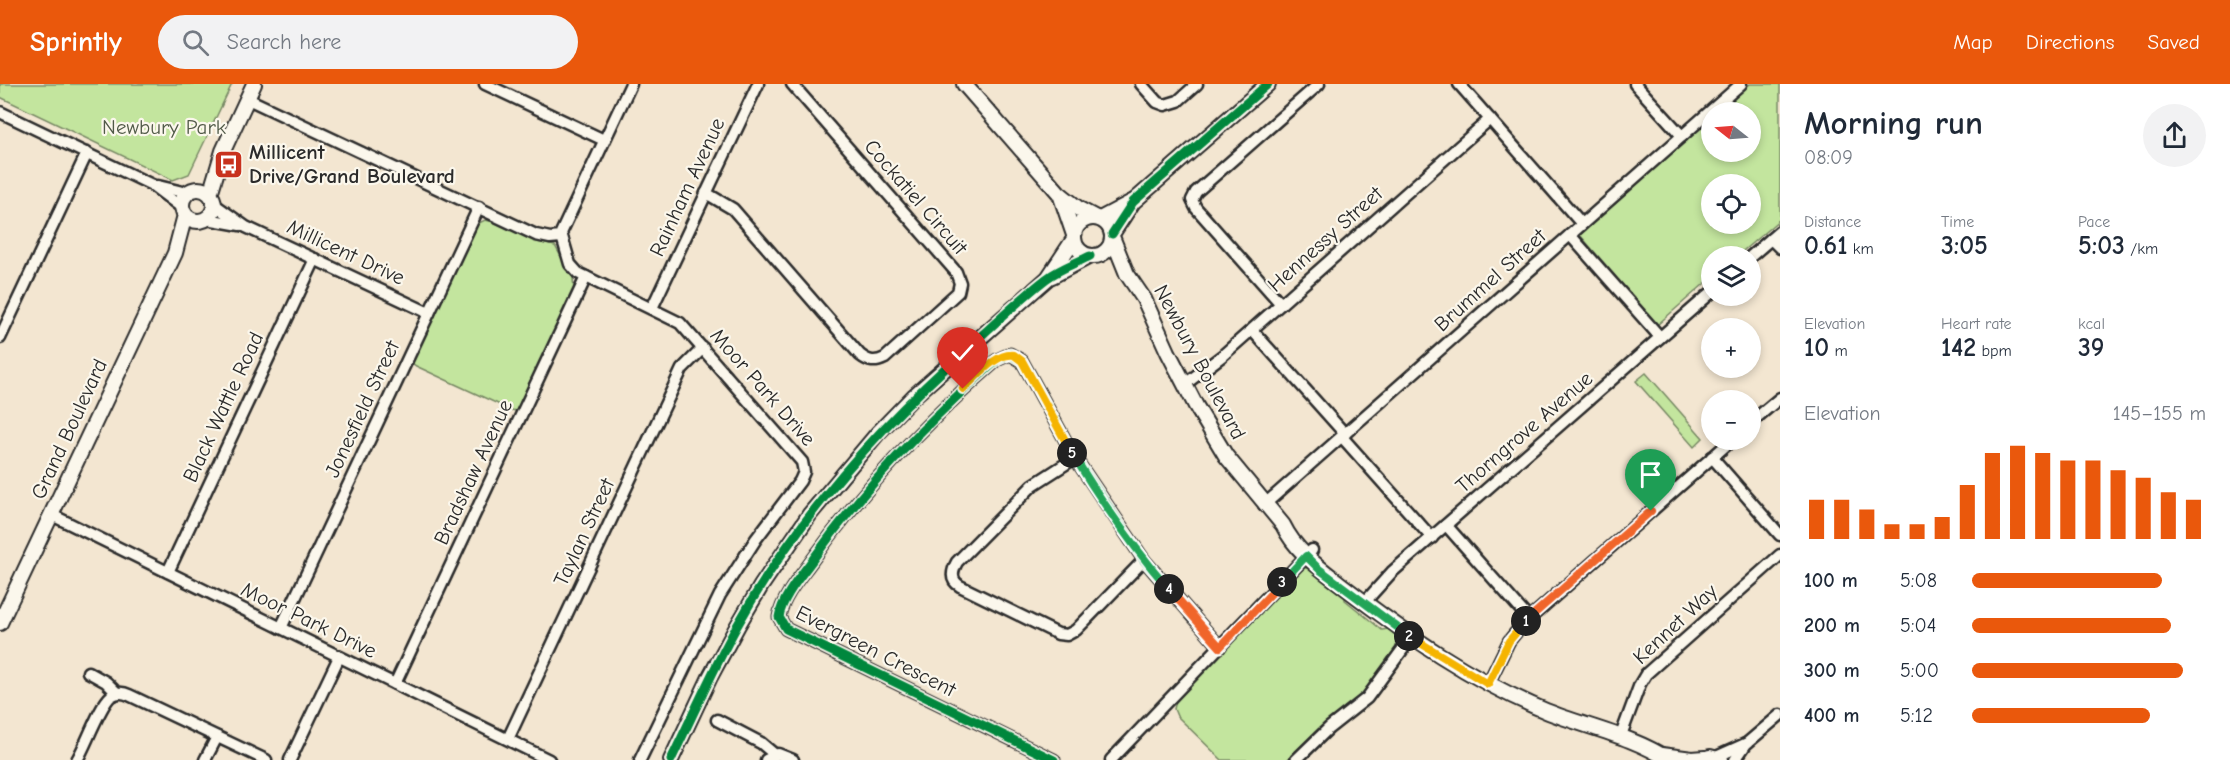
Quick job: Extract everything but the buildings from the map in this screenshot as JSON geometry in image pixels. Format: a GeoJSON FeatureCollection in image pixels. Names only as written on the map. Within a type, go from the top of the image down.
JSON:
{"type":"FeatureCollection","features":[{"type":"Feature","properties":{"kind":"street"},"geometry":{"type":"LineString","coordinates":[[202,195],[254,84]]}},
{"type":"Feature","properties":{"kind":"street"},"geometry":{"type":"LineString","coordinates":[[485,84],[604,140]]}},
{"type":"Feature","properties":{"kind":"street"},"geometry":{"type":"LineString","coordinates":[[248,99],[536,235],[550,238],[561,237],[564,225],[631,84]]}},
{"type":"Feature","properties":{"kind":"street","name":"Rainham Avenue"},"geometry":{"type":"LineString","coordinates":[[652,308],[758,84]]}},
{"type":"Feature","properties":{"kind":"street","name":"Cockatiel Circuit"},"geometry":{"type":"LineString","coordinates":[[706,193],[733,209],[861,355],[869,361],[879,361],[885,358],[958,292],[960,283],[956,272],[792,84]]}},
{"type":"Feature","properties":{"kind":"street"},"geometry":{"type":"LineString","coordinates":[[964,84],[1059,193],[1079,209],[1098,218],[1110,228],[1112,236]]}},
{"type":"Feature","properties":{"kind":"street"},"geometry":{"type":"LineString","coordinates":[[1141,84],[1157,102],[1165,105],[1178,101],[1197,84]]}},
{"type":"Feature","properties":{"kind":"street"},"geometry":{"type":"LineString","coordinates":[[1048,278],[1074,237],[1079,224],[1132,202],[1268,84]]}},
{"type":"Feature","properties":{"kind":"street"},"geometry":{"type":"LineString","coordinates":[[1281,304],[1196,208],[1192,200],[1196,192],[1319,84]]}},
{"type":"Feature","properties":{"kind":"street"},"geometry":{"type":"LineString","coordinates":[[1459,84],[1582,224]]}},
{"type":"Feature","properties":{"kind":"street"},"geometry":{"type":"LineString","coordinates":[[1635,84],[1682,136]]}},
{"type":"Feature","properties":{"kind":"street","name":"Brummel Street"},"geometry":{"type":"LineString","coordinates":[[1264,505],[1741,84]]}},
{"type":"Feature","properties":{"kind":"street","name":"Millicent Drive"},"geometry":{"type":"LineString","coordinates":[[0,112],[152,185],[183,211]]}},
{"type":"Feature","properties":{"kind":"street","name":"Hennessy Street"},"geometry":{"type":"LineString","coordinates":[[1184,385],[1252,330],[1490,119]]}},
{"type":"Feature","properties":{"kind":"street"},"geometry":{"type":"LineString","coordinates":[[0,338],[87,153]]}},
{"type":"Feature","properties":{"kind":"street","name":"Millicent Drive"},"geometry":{"type":"LineString","coordinates":[[152,185],[202,195],[246,226],[429,313]]}},
{"type":"Feature","properties":{"kind":"street"},"geometry":{"type":"LineString","coordinates":[[1059,193],[1080,250],[1094,256]]}},
{"type":"Feature","properties":{"kind":"street"},"geometry":{"type":"LineString","coordinates":[[202,195],[212,212],[203,220],[188,219],[183,211],[184,197],[202,195]]}},
{"type":"Feature","properties":{"kind":"street"},"geometry":{"type":"LineString","coordinates":[[671,760],[710,677],[738,625],[810,514],[878,433],[914,396],[1048,278],[1108,250],[1112,236],[1132,202]]}},
{"type":"Feature","properties":{"kind":"street","name":"Jonesfield Street"},"geometry":{"type":"LineString","coordinates":[[281,628],[479,207]]}},
{"type":"Feature","properties":{"kind":"street","name":"Grand Boulevard"},"geometry":{"type":"LineString","coordinates":[[0,623],[175,253],[183,211]]}},
{"type":"Feature","properties":{"kind":"street","name":"Millicent Drive"},"geometry":{"type":"LineString","coordinates":[[203,220],[246,226]]}},
{"type":"Feature","properties":{"kind":"street","name":"Grand Boulevard"},"geometry":{"type":"LineString","coordinates":[[175,253],[203,220]]}},
{"type":"Feature","properties":{"kind":"street"},"geometry":{"type":"LineString","coordinates":[[1570,235],[1660,337]]}},
{"type":"Feature","properties":{"kind":"street"},"geometry":{"type":"LineString","coordinates":[[1761,248],[1776,235],[1780,248]]}},
{"type":"Feature","properties":{"kind":"street","name":"Newbury Boulevard"},"geometry":{"type":"LineString","coordinates":[[1112,236],[1126,274],[1144,299],[1184,385],[1226,456],[1264,505],[1282,525],[1293,532],[1309,553],[1343,586],[1411,638],[1488,684],[1549,712],[1665,757],[1711,759]]}},
{"type":"Feature","properties":{"kind":"street","name":"Moor Park Drive"},"geometry":{"type":"LineString","coordinates":[[561,237],[570,264],[578,273],[680,322],[802,462],[804,472],[720,595],[640,760]]}},
{"type":"Feature","properties":{"kind":"street","name":"Newbury Boulevard"},"geometry":{"type":"LineString","coordinates":[[1094,256],[1126,274]]}},
{"type":"Feature","properties":{"kind":"street","name":"Black Wattle Road"},"geometry":{"type":"LineString","coordinates":[[168,572],[315,259]]}},
{"type":"Feature","properties":{"kind":"street","name":"Bradshaw Avenue"},"geometry":{"type":"LineString","coordinates":[[395,684],[586,277]]}},
{"type":"Feature","properties":{"kind":"street","name":"Thorngrove Avenue"},"geometry":{"type":"LineString","coordinates":[[1364,603],[1392,572],[1701,302]]}},
{"type":"Feature","properties":{"kind":"street"},"geometry":{"type":"LineString","coordinates":[[1252,330],[1432,538]]}},
{"type":"Feature","properties":{"kind":"street","name":"Taylan Street"},"geometry":{"type":"LineString","coordinates":[[508,739],[682,369],[703,348]]}},
{"type":"Feature","properties":{"kind":"street","name":"Evergreen Crescent"},"geometry":{"type":"LineString","coordinates":[[1054,760],[786,629],[779,617],[783,606],[804,572],[879,474],[929,421],[1004,355],[1014,355],[1022,361],[1075,458],[1144,560],[1220,647]]}},
{"type":"Feature","properties":{"kind":"street"},"geometry":{"type":"LineString","coordinates":[[1761,414],[1780,398]]}},
{"type":"Feature","properties":{"kind":"street"},"geometry":{"type":"LineString","coordinates":[[1488,684],[1509,641],[1529,619],[1721,450]]}},
{"type":"Feature","properties":{"kind":"street"},"geometry":{"type":"LineString","coordinates":[[1075,458],[1048,474],[1021,496],[957,562],[952,573],[954,581],[1058,634],[1067,635],[1076,630],[1144,560]]}},
{"type":"Feature","properties":{"kind":"street"},"geometry":{"type":"LineString","coordinates":[[1712,458],[1780,535]]}},
{"type":"Feature","properties":{"kind":"street","name":"Moor Park Drive"},"geometry":{"type":"LineString","coordinates":[[52,515],[549,760]]}},
{"type":"Feature","properties":{"kind":"street"},"geometry":{"type":"LineString","coordinates":[[1446,525],[1529,619]]}},
{"type":"Feature","properties":{"kind":"street"},"geometry":{"type":"LineString","coordinates":[[1111,760],[1309,553]]}},
{"type":"Feature","properties":{"kind":"street","name":"Kennet Way"},"geometry":{"type":"LineString","coordinates":[[1620,738],[1646,674],[1780,555]]}},
{"type":"Feature","properties":{"kind":"street"},"geometry":{"type":"LineString","coordinates":[[1296,760],[1329,728],[1367,698],[1411,638]]}},
{"type":"Feature","properties":{"kind":"street"},"geometry":{"type":"LineString","coordinates":[[290,760],[339,657]]}},
{"type":"Feature","properties":{"kind":"street"},"geometry":{"type":"LineString","coordinates":[[88,672],[106,682],[117,693],[129,695],[266,760]]}},
{"type":"Feature","properties":{"kind":"street"},"geometry":{"type":"LineString","coordinates":[[77,760],[86,746],[105,703],[117,693]]}},
{"type":"Feature","properties":{"kind":"street"},"geometry":{"type":"LineString","coordinates":[[1735,760],[1746,744],[1780,715]]}},
{"type":"Feature","properties":{"kind":"street"},"geometry":{"type":"LineString","coordinates":[[717,720],[761,743],[770,757],[778,754],[793,760]]}},
{"type":"Feature","properties":{"kind":"street"},"geometry":{"type":"LineString","coordinates":[[205,760],[217,737]]}},
{"type":"Feature","properties":{"kind":"street"},"geometry":{"type":"LineString","coordinates":[[1711,759],[1746,744]]}},
{"type":"Feature","properties":{"kind":"green space","name":"Newbury Park"},"geometry":{"type":"Polygon","coordinates":[[[0,84],[232,84],[189,174],[173,180],[0,97],[0,84]]]}},
{"type":"Feature","properties":{"kind":"green space"},"geometry":{"type":"Polygon","coordinates":[[[1750,84],[1780,84],[1780,219],[1749,246],[1701,246],[1701,287],[1657,325],[1580,235],[1701,127],[1701,162],[1761,162],[1761,102],[1729,102],[1750,84]]]}},
{"type":"Feature","properties":{"kind":"green space"},"geometry":{"type":"Polygon","coordinates":[[[485,220],[537,242],[555,246],[573,278],[574,291],[516,411],[412,363],[473,230],[477,224],[485,220]]]}},
{"type":"Feature","properties":{"kind":"green space"},"geometry":{"type":"Polygon","coordinates":[[[1646,373],[1701,436],[1701,440],[1694,447],[1636,381],[1646,373]]]}},
{"type":"Feature","properties":{"kind":"green space"},"geometry":{"type":"Polygon","coordinates":[[[1305,568],[1312,568],[1345,595],[1345,600],[1382,630],[1388,629],[1396,636],[1396,649],[1368,689],[1318,729],[1287,760],[1222,760],[1177,716],[1174,709],[1176,700],[1291,582],[1297,573],[1305,568]]]}},
{"type":"Feature","properties":{"kind":"cycle path"},"geometry":{"type":"LineString","coordinates":[[1112,234],[1133,202],[1268,84]]}},
{"type":"Feature","properties":{"kind":"cycle path"},"geometry":{"type":"LineString","coordinates":[[671,760],[737,626],[786,548],[842,475],[904,408],[1017,303],[1051,275],[1090,256]]}},
{"type":"Feature","properties":{"kind":"cycle path"},"geometry":{"type":"LineString","coordinates":[[1054,760],[786,629],[779,617],[784,602],[797,581],[875,481],[946,407],[997,360],[1010,354],[1022,361],[1075,458],[1144,560],[1220,647]]}},
{"type":"Feature","properties":{"kind":"place","name":"Millicent Drive/Grand Boulevard"},"geometry":{"type":"Point","coordinates":[228,164]}},
{"type":"Feature","properties":{"kind":"route"},"geometry":{"type":"LineString","coordinates":[[963,389],[1004,355],[1014,355],[1022,361],[1075,458],[1144,560],[1220,647],[1306,556],[1319,569],[1411,638],[1488,684],[1509,641],[1522,625],[1651,511]]}}]}
